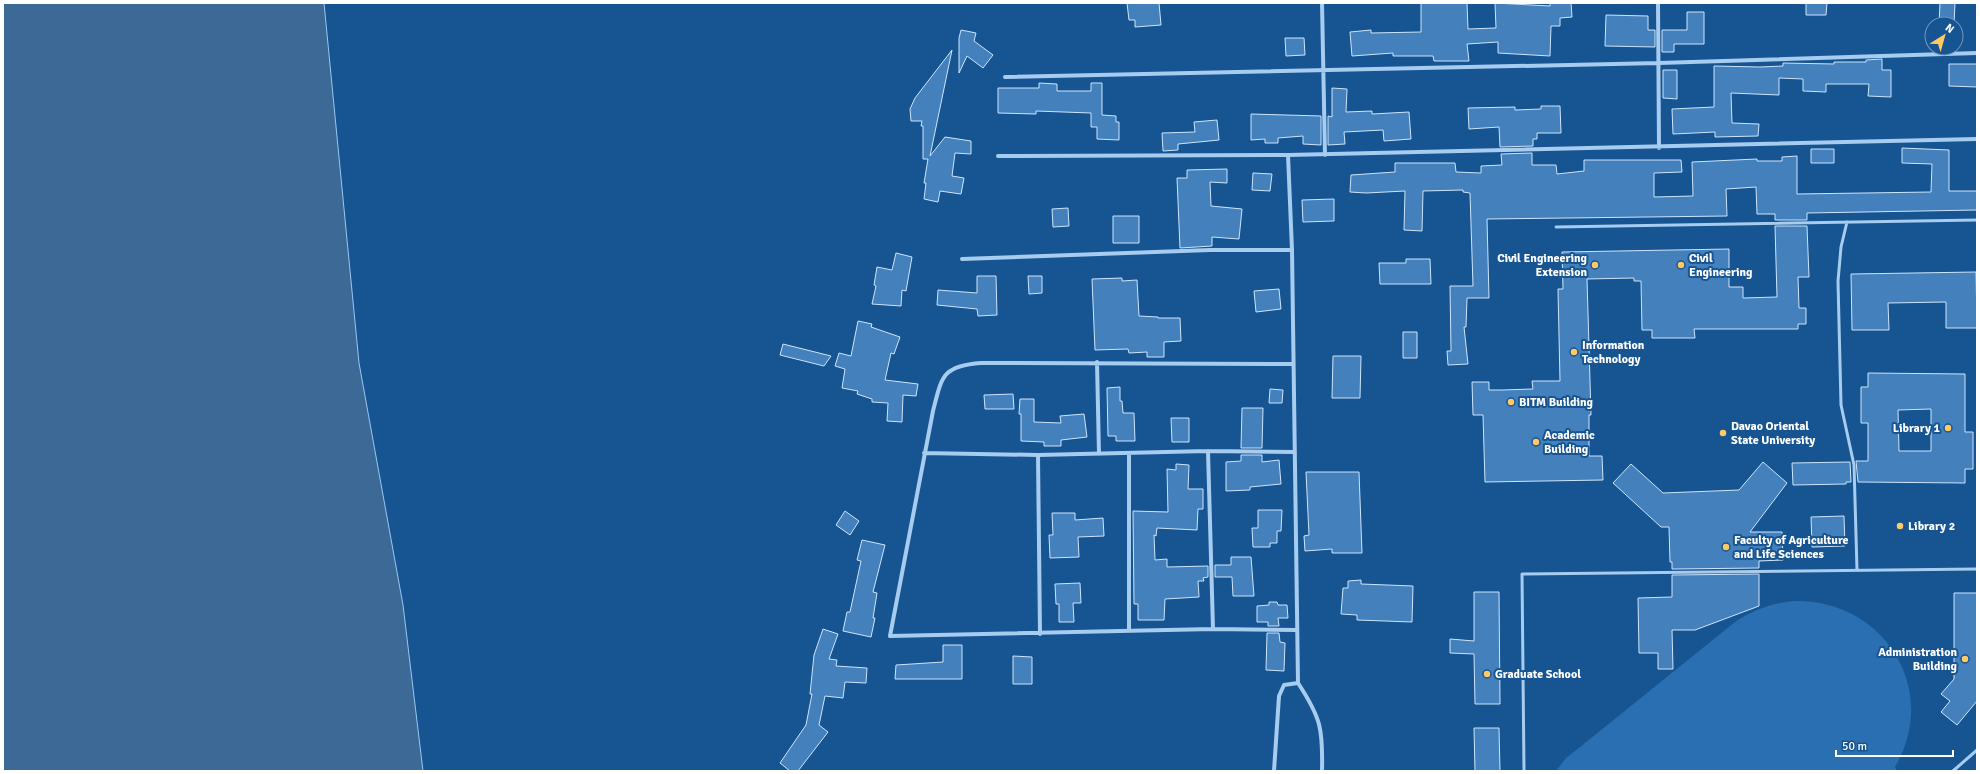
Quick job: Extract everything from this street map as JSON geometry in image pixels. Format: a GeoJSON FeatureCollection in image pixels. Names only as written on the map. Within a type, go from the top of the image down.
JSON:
{"type":"FeatureCollection","features":[{"type":"Feature","properties":{"kind":"street"},"geometry":{"type":"LineString","coordinates":[[1322,3],[1324,155]]}},
{"type":"Feature","properties":{"kind":"street"},"geometry":{"type":"LineString","coordinates":[[1658,3],[1660,148]]}},
{"type":"Feature","properties":{"kind":"street"},"geometry":{"type":"LineString","coordinates":[[1005,77],[1659,63],[1977,53]]}},
{"type":"Feature","properties":{"kind":"street"},"geometry":{"type":"LineString","coordinates":[[998,156],[1324,155],[1660,148],[1977,139]]}},
{"type":"Feature","properties":{"kind":"street"},"geometry":{"type":"LineString","coordinates":[[1288,155],[1292,250],[1298,683],[1315,712],[1321,726],[1322,771]]}},
{"type":"Feature","properties":{"kind":"street"},"geometry":{"type":"LineString","coordinates":[[962,259],[1210,250],[1292,250]]}},
{"type":"Feature","properties":{"kind":"street"},"geometry":{"type":"LineString","coordinates":[[1293,364],[1098,362],[981,363],[965,364],[951,369],[943,378],[938,392],[924,453],[890,636],[1040,634],[1213,629],[1297,630]]}},
{"type":"Feature","properties":{"kind":"street"},"geometry":{"type":"LineString","coordinates":[[1098,362],[1099,454]]}},
{"type":"Feature","properties":{"kind":"street"},"geometry":{"type":"LineString","coordinates":[[924,453],[1038,455],[1208,451],[1295,452]]}},
{"type":"Feature","properties":{"kind":"street"},"geometry":{"type":"LineString","coordinates":[[1208,451],[1213,629]]}},
{"type":"Feature","properties":{"kind":"street"},"geometry":{"type":"LineString","coordinates":[[1129,453],[1130,631]]}},
{"type":"Feature","properties":{"kind":"street"},"geometry":{"type":"LineString","coordinates":[[1038,455],[1040,634]]}},
{"type":"Feature","properties":{"kind":"street"},"geometry":{"type":"LineString","coordinates":[[1274,771],[1279,696],[1284,686],[1298,683]]}},
{"type":"Feature","properties":{"kind":"lane"},"geometry":{"type":"LineString","coordinates":[[1556,227],[1977,220]]}},
{"type":"Feature","properties":{"kind":"lane"},"geometry":{"type":"LineString","coordinates":[[1847,222],[1838,281],[1841,405],[1854,465],[1857,570]]}},
{"type":"Feature","properties":{"kind":"lane"},"geometry":{"type":"LineString","coordinates":[[1524,771],[1522,574],[1977,569]]}},
{"type":"Feature","properties":{"kind":"lane"},"geometry":{"type":"LineString","coordinates":[[1952,771],[1977,750]]}},
{"type":"Feature","properties":{"kind":"shaded area"},"geometry":{"type":"Polygon","coordinates":[[[3,3],[324,3],[359,363],[403,605],[423,771],[3,771],[3,3]]]}},
{"type":"Feature","properties":{"kind":"shaded area"},"geometry":{"type":"Polygon","coordinates":[[[1794,601],[1826,604],[1854,615],[1877,632],[1895,654],[1907,679],[1911,707],[1908,737],[1895,767],[1897,771],[1556,771],[1566,758],[1735,622],[1763,608],[1778,603],[1794,601]]]}},
{"type":"Feature","properties":{"kind":"building"},"geometry":{"type":"Polygon","coordinates":[[[1127,3],[1159,3],[1161,25],[1135,27],[1135,20],[1129,20],[1127,3]]]}},
{"type":"Feature","properties":{"kind":"building"},"geometry":{"type":"Polygon","coordinates":[[[1421,3],[1467,3],[1468,29],[1496,28],[1495,3],[1550,6],[1550,3],[1571,3],[1572,17],[1560,18],[1560,26],[1551,26],[1550,56],[1498,53],[1498,42],[1467,44],[1469,61],[1434,61],[1433,56],[1393,56],[1393,53],[1352,56],[1350,32],[1371,30],[1371,33],[1421,32],[1421,3]]]}},
{"type":"Feature","properties":{"kind":"building"},"geometry":{"type":"Polygon","coordinates":[[[1806,3],[1827,3],[1826,15],[1806,15],[1806,3]]]}},
{"type":"Feature","properties":{"kind":"building"},"geometry":{"type":"Polygon","coordinates":[[[1940,3],[1955,3],[1954,16],[1939,16],[1940,3]]]}},
{"type":"Feature","properties":{"kind":"building"},"geometry":{"type":"Polygon","coordinates":[[[1687,12],[1704,12],[1704,44],[1674,44],[1674,52],[1662,52],[1662,30],[1687,30],[1687,12]]]}},
{"type":"Feature","properties":{"kind":"building"},"geometry":{"type":"Polygon","coordinates":[[[1606,15],[1648,16],[1648,30],[1655,30],[1655,47],[1605,46],[1606,15]]]}},
{"type":"Feature","properties":{"kind":"building"},"geometry":{"type":"Polygon","coordinates":[[[961,30],[976,33],[974,41],[993,55],[983,68],[967,56],[959,73],[959,38],[961,30]]]}},
{"type":"Feature","properties":{"kind":"building"},"geometry":{"type":"Polygon","coordinates":[[[1285,38],[1304,38],[1305,55],[1286,56],[1285,38]]]}},
{"type":"Feature","properties":{"kind":"building"},"geometry":{"type":"Polygon","coordinates":[[[952,50],[930,156],[945,137],[971,141],[971,154],[955,153],[952,176],[964,178],[961,194],[940,191],[938,202],[924,199],[926,183],[924,183],[928,159],[923,159],[923,126],[921,126],[922,121],[911,121],[910,109],[915,98],[952,50]]]}},
{"type":"Feature","properties":{"kind":"building"},"geometry":{"type":"Polygon","coordinates":[[[1882,59],[1882,70],[1891,70],[1891,97],[1868,96],[1869,84],[1826,84],[1826,92],[1803,91],[1803,79],[1779,78],[1779,95],[1731,93],[1732,123],[1759,124],[1758,136],[1715,137],[1715,132],[1673,134],[1672,109],[1714,107],[1714,66],[1783,66],[1783,63],[1834,64],[1834,62],[1866,62],[1866,60],[1882,59]]]}},
{"type":"Feature","properties":{"kind":"building"},"geometry":{"type":"Polygon","coordinates":[[[1949,64],[1977,64],[1977,87],[1949,86],[1949,64]]]}},
{"type":"Feature","properties":{"kind":"building"},"geometry":{"type":"Polygon","coordinates":[[[1663,70],[1677,70],[1677,99],[1663,98],[1663,70]]]}},
{"type":"Feature","properties":{"kind":"building"},"geometry":{"type":"Polygon","coordinates":[[[1039,83],[1057,84],[1057,91],[1091,91],[1091,83],[1102,83],[1102,115],[1116,116],[1116,122],[1119,122],[1119,140],[1097,139],[1097,127],[1091,127],[1091,113],[1036,111],[1036,114],[998,113],[998,88],[1039,88],[1039,83]]]}},
{"type":"Feature","properties":{"kind":"building"},"geometry":{"type":"Polygon","coordinates":[[[1332,88],[1347,89],[1346,112],[1372,111],[1372,114],[1409,112],[1411,139],[1384,141],[1383,130],[1344,132],[1345,144],[1328,145],[1328,116],[1332,117],[1332,88]]]}},
{"type":"Feature","properties":{"kind":"building"},"geometry":{"type":"Polygon","coordinates":[[[1541,106],[1560,106],[1561,133],[1537,133],[1537,139],[1533,139],[1533,146],[1500,147],[1499,127],[1469,129],[1468,108],[1515,107],[1515,110],[1541,109],[1541,106]]]}},
{"type":"Feature","properties":{"kind":"building"},"geometry":{"type":"Polygon","coordinates":[[[1251,114],[1321,116],[1321,145],[1303,144],[1303,136],[1278,138],[1278,143],[1265,143],[1265,139],[1251,140],[1251,114]]]}},
{"type":"Feature","properties":{"kind":"building"},"geometry":{"type":"Polygon","coordinates":[[[1217,120],[1219,140],[1178,144],[1178,150],[1163,151],[1162,133],[1195,132],[1194,122],[1217,120]]]}},
{"type":"Feature","properties":{"kind":"building"},"geometry":{"type":"Polygon","coordinates":[[[1902,148],[1949,150],[1949,191],[1977,191],[1977,210],[1807,213],[1807,220],[1775,220],[1775,214],[1757,214],[1756,187],[1726,189],[1727,216],[1487,219],[1489,298],[1467,298],[1466,327],[1464,327],[1468,364],[1448,365],[1447,351],[1451,351],[1450,286],[1473,286],[1470,193],[1463,192],[1463,190],[1423,191],[1422,231],[1404,230],[1405,191],[1366,193],[1350,192],[1351,175],[1395,172],[1395,163],[1455,163],[1456,172],[1481,173],[1481,166],[1502,165],[1501,154],[1532,153],[1532,165],[1556,165],[1557,174],[1584,171],[1584,160],[1681,160],[1682,172],[1654,173],[1654,197],[1693,196],[1692,162],[1757,159],[1757,161],[1782,161],[1782,157],[1797,156],[1797,194],[1931,192],[1932,164],[1902,163],[1902,148]]]}},
{"type":"Feature","properties":{"kind":"building"},"geometry":{"type":"Polygon","coordinates":[[[1811,149],[1834,149],[1834,163],[1811,163],[1811,149]]]}},
{"type":"Feature","properties":{"kind":"building"},"geometry":{"type":"Polygon","coordinates":[[[1227,169],[1227,183],[1210,182],[1211,206],[1242,209],[1239,239],[1212,237],[1212,246],[1180,248],[1177,178],[1187,178],[1187,170],[1227,169]]]}},
{"type":"Feature","properties":{"kind":"building"},"geometry":{"type":"Polygon","coordinates":[[[1253,173],[1272,174],[1270,191],[1252,190],[1253,173]]]}},
{"type":"Feature","properties":{"kind":"building"},"geometry":{"type":"Polygon","coordinates":[[[1334,199],[1334,221],[1303,222],[1302,200],[1334,199]]]}},
{"type":"Feature","properties":{"kind":"building"},"geometry":{"type":"Polygon","coordinates":[[[1068,208],[1069,226],[1053,227],[1052,209],[1068,208]]]}},
{"type":"Feature","properties":{"kind":"building"},"geometry":{"type":"Polygon","coordinates":[[[1113,216],[1139,216],[1139,243],[1113,243],[1113,216]]]}},
{"type":"Feature","properties":{"kind":"building"},"geometry":{"type":"Polygon","coordinates":[[[1775,226],[1807,226],[1809,277],[1798,277],[1799,308],[1806,308],[1806,324],[1798,324],[1798,329],[1694,329],[1695,338],[1652,338],[1652,330],[1642,330],[1641,281],[1634,281],[1634,278],[1587,279],[1591,415],[1589,415],[1589,456],[1602,456],[1603,480],[1485,482],[1483,415],[1473,415],[1472,382],[1489,382],[1489,390],[1502,390],[1533,389],[1532,381],[1560,381],[1558,289],[1563,289],[1562,252],[1729,249],[1729,287],[1743,287],[1743,298],[1777,297],[1775,226]]]}},
{"type":"Feature","properties":{"kind":"building"},"geometry":{"type":"Polygon","coordinates":[[[896,253],[912,257],[906,291],[902,290],[901,306],[872,304],[876,286],[874,285],[877,267],[892,270],[896,253]]]}},
{"type":"Feature","properties":{"kind":"building"},"geometry":{"type":"Polygon","coordinates":[[[1406,259],[1430,259],[1431,284],[1380,284],[1379,263],[1406,263],[1406,259]]]}},
{"type":"Feature","properties":{"kind":"building"},"geometry":{"type":"Polygon","coordinates":[[[1976,272],[1977,328],[1946,328],[1946,302],[1888,303],[1889,330],[1852,330],[1851,274],[1976,272]]]}},
{"type":"Feature","properties":{"kind":"building"},"geometry":{"type":"Polygon","coordinates":[[[977,276],[996,276],[997,315],[978,316],[977,309],[937,305],[938,290],[977,293],[977,276]]]}},
{"type":"Feature","properties":{"kind":"building"},"geometry":{"type":"Polygon","coordinates":[[[1028,276],[1042,276],[1042,293],[1029,294],[1028,276]]]}},
{"type":"Feature","properties":{"kind":"building"},"geometry":{"type":"Polygon","coordinates":[[[1122,278],[1122,281],[1137,280],[1139,316],[1180,318],[1181,341],[1164,342],[1164,357],[1147,357],[1147,352],[1129,353],[1128,349],[1095,350],[1092,279],[1122,278]]]}},
{"type":"Feature","properties":{"kind":"building"},"geometry":{"type":"Polygon","coordinates":[[[1279,289],[1281,309],[1256,312],[1254,291],[1279,289]]]}},
{"type":"Feature","properties":{"kind":"building"},"geometry":{"type":"Polygon","coordinates":[[[858,321],[872,324],[871,327],[900,337],[894,354],[891,353],[885,380],[918,384],[916,396],[903,395],[902,422],[887,421],[888,403],[872,402],[872,399],[857,394],[858,391],[842,388],[845,369],[835,366],[839,353],[851,356],[858,321]]]}},
{"type":"Feature","properties":{"kind":"building"},"geometry":{"type":"Polygon","coordinates":[[[1403,332],[1417,332],[1417,358],[1403,358],[1403,332]]]}},
{"type":"Feature","properties":{"kind":"building"},"geometry":{"type":"Polygon","coordinates":[[[783,344],[831,356],[824,366],[780,355],[783,344]]]}},
{"type":"Feature","properties":{"kind":"building"},"geometry":{"type":"Polygon","coordinates":[[[1333,356],[1361,356],[1360,398],[1332,398],[1333,356]]]}},
{"type":"Feature","properties":{"kind":"building","name":"Library 1"},"geometry":{"type":"Polygon","coordinates":[[[1868,373],[1965,374],[1965,432],[1973,432],[1973,469],[1965,469],[1965,483],[1858,482],[1856,461],[1868,461],[1868,423],[1861,423],[1861,387],[1868,387],[1868,373]],[[1931,409],[1898,410],[1899,451],[1931,451],[1931,409]]]}},
{"type":"Feature","properties":{"kind":"building"},"geometry":{"type":"Polygon","coordinates":[[[1120,387],[1120,401],[1122,401],[1123,413],[1134,413],[1135,441],[1116,441],[1116,436],[1108,436],[1107,388],[1120,387]]]}},
{"type":"Feature","properties":{"kind":"building"},"geometry":{"type":"Polygon","coordinates":[[[1270,389],[1283,390],[1282,403],[1269,403],[1270,389]]]}},
{"type":"Feature","properties":{"kind":"building"},"geometry":{"type":"Polygon","coordinates":[[[1013,394],[1014,409],[985,409],[984,395],[1013,394]]]}},
{"type":"Feature","properties":{"kind":"building"},"geometry":{"type":"Polygon","coordinates":[[[1020,399],[1034,399],[1034,422],[1061,423],[1060,416],[1084,414],[1087,437],[1061,440],[1061,446],[1044,446],[1044,442],[1021,441],[1021,414],[1019,414],[1020,399]]]}},
{"type":"Feature","properties":{"kind":"building"},"geometry":{"type":"Polygon","coordinates":[[[1242,408],[1263,408],[1262,448],[1241,448],[1242,408]]]}},
{"type":"Feature","properties":{"kind":"building"},"geometry":{"type":"Polygon","coordinates":[[[1171,418],[1189,418],[1189,442],[1172,442],[1171,418]]]}},
{"type":"Feature","properties":{"kind":"building"},"geometry":{"type":"Polygon","coordinates":[[[1241,455],[1262,455],[1262,462],[1279,460],[1281,484],[1250,487],[1250,490],[1226,491],[1226,462],[1241,461],[1241,455]]]}},
{"type":"Feature","properties":{"kind":"building"},"geometry":{"type":"Polygon","coordinates":[[[1763,462],[1787,483],[1750,532],[1782,532],[1783,560],[1759,561],[1759,568],[1672,569],[1672,562],[1670,562],[1669,527],[1661,527],[1613,483],[1631,464],[1663,493],[1739,490],[1763,462]]]}},
{"type":"Feature","properties":{"kind":"building"},"geometry":{"type":"Polygon","coordinates":[[[1850,462],[1851,482],[1846,482],[1846,484],[1793,485],[1792,463],[1850,462]]]}},
{"type":"Feature","properties":{"kind":"building"},"geometry":{"type":"Polygon","coordinates":[[[1176,464],[1189,465],[1188,489],[1203,489],[1203,509],[1198,509],[1197,530],[1157,528],[1156,536],[1154,535],[1155,560],[1167,559],[1167,567],[1208,566],[1208,577],[1203,578],[1204,581],[1198,581],[1199,597],[1165,599],[1164,620],[1138,620],[1138,604],[1134,604],[1133,511],[1168,512],[1167,469],[1176,470],[1176,464]]]}},
{"type":"Feature","properties":{"kind":"building"},"geometry":{"type":"Polygon","coordinates":[[[1306,472],[1359,472],[1362,553],[1332,553],[1332,549],[1305,551],[1304,536],[1309,535],[1306,472]]]}},
{"type":"Feature","properties":{"kind":"building"},"geometry":{"type":"Polygon","coordinates":[[[1258,510],[1282,510],[1281,531],[1277,531],[1277,543],[1270,543],[1270,547],[1253,547],[1252,528],[1258,528],[1258,510]]]}},
{"type":"Feature","properties":{"kind":"building"},"geometry":{"type":"Polygon","coordinates":[[[845,511],[859,521],[850,535],[836,525],[845,511]]]}},
{"type":"Feature","properties":{"kind":"building"},"geometry":{"type":"Polygon","coordinates":[[[1052,513],[1075,513],[1075,520],[1103,518],[1104,536],[1078,537],[1079,557],[1050,558],[1049,535],[1053,535],[1052,513]]]}},
{"type":"Feature","properties":{"kind":"building"},"geometry":{"type":"Polygon","coordinates":[[[1844,516],[1845,546],[1812,547],[1811,517],[1844,516]]]}},
{"type":"Feature","properties":{"kind":"building"},"geometry":{"type":"Polygon","coordinates":[[[862,540],[885,545],[873,592],[877,593],[873,618],[875,618],[871,637],[843,631],[847,612],[850,612],[861,561],[857,560],[862,540]]]}},
{"type":"Feature","properties":{"kind":"building"},"geometry":{"type":"Polygon","coordinates":[[[1231,557],[1251,557],[1254,596],[1233,596],[1232,577],[1215,577],[1215,565],[1231,565],[1231,557]]]}},
{"type":"Feature","properties":{"kind":"building"},"geometry":{"type":"Polygon","coordinates":[[[1759,574],[1759,606],[1695,630],[1672,630],[1673,669],[1658,669],[1658,653],[1639,653],[1638,598],[1672,597],[1672,575],[1759,574]]]}},
{"type":"Feature","properties":{"kind":"building"},"geometry":{"type":"Polygon","coordinates":[[[1361,580],[1361,584],[1413,586],[1412,622],[1357,620],[1357,615],[1341,614],[1343,588],[1348,588],[1348,581],[1361,580]]]}},
{"type":"Feature","properties":{"kind":"building"},"geometry":{"type":"Polygon","coordinates":[[[1080,583],[1081,603],[1073,603],[1074,622],[1059,622],[1059,604],[1056,604],[1055,584],[1080,583]]]}},
{"type":"Feature","properties":{"kind":"building","name":"Graduate School"},"geometry":{"type":"Polygon","coordinates":[[[1474,592],[1499,592],[1500,704],[1475,704],[1474,654],[1450,653],[1450,639],[1474,641],[1474,592]]]}},
{"type":"Feature","properties":{"kind":"building","name":"Administration Building"},"geometry":{"type":"Polygon","coordinates":[[[1954,593],[1977,593],[1977,701],[1957,725],[1941,712],[1950,701],[1941,694],[1954,679],[1954,593]]]}},
{"type":"Feature","properties":{"kind":"building"},"geometry":{"type":"Polygon","coordinates":[[[1269,602],[1277,602],[1278,605],[1287,605],[1288,618],[1278,618],[1279,626],[1268,626],[1268,622],[1257,622],[1257,606],[1269,605],[1269,602]]]}},
{"type":"Feature","properties":{"kind":"building"},"geometry":{"type":"Polygon","coordinates":[[[823,629],[838,634],[829,659],[837,660],[836,666],[867,668],[866,683],[845,682],[843,698],[825,696],[819,725],[828,732],[798,771],[790,771],[780,763],[806,725],[812,694],[810,694],[814,655],[823,629]]]}},
{"type":"Feature","properties":{"kind":"building"},"geometry":{"type":"Polygon","coordinates":[[[1267,633],[1279,633],[1280,642],[1285,643],[1284,671],[1266,670],[1267,633]]]}},
{"type":"Feature","properties":{"kind":"building"},"geometry":{"type":"Polygon","coordinates":[[[943,645],[962,645],[962,679],[895,679],[896,665],[943,662],[943,645]]]}},
{"type":"Feature","properties":{"kind":"building"},"geometry":{"type":"Polygon","coordinates":[[[1013,656],[1032,657],[1032,684],[1013,684],[1013,656]]]}},
{"type":"Feature","properties":{"kind":"building"},"geometry":{"type":"Polygon","coordinates":[[[1474,728],[1499,728],[1500,771],[1475,771],[1474,728]]]}},
{"type":"Feature","properties":{"kind":"place","name":"Civil Engineering Extension"},"geometry":{"type":"Point","coordinates":[1595,265]}},
{"type":"Feature","properties":{"kind":"place","name":"Civil Engineering"},"geometry":{"type":"Point","coordinates":[1681,265]}},
{"type":"Feature","properties":{"kind":"place","name":"Information Technology"},"geometry":{"type":"Point","coordinates":[1574,352]}},
{"type":"Feature","properties":{"kind":"place","name":"BITM Building"},"geometry":{"type":"Point","coordinates":[1511,402]}},
{"type":"Feature","properties":{"kind":"place","name":"Library 1"},"geometry":{"type":"Point","coordinates":[1948,428]}},
{"type":"Feature","properties":{"kind":"place","name":"Davao Oriental State University"},"geometry":{"type":"Point","coordinates":[1723,433]}},
{"type":"Feature","properties":{"kind":"place","name":"Academic Building"},"geometry":{"type":"Point","coordinates":[1536,442]}},
{"type":"Feature","properties":{"kind":"place","name":"Library 2"},"geometry":{"type":"Point","coordinates":[1900,526]}},
{"type":"Feature","properties":{"kind":"place","name":"Faculty of Agriculture and Life Sciences"},"geometry":{"type":"Point","coordinates":[1726,547]}},
{"type":"Feature","properties":{"kind":"place","name":"Administration Building"},"geometry":{"type":"Point","coordinates":[1965,659]}},
{"type":"Feature","properties":{"kind":"place","name":"Graduate School"},"geometry":{"type":"Point","coordinates":[1487,674]}}]}
